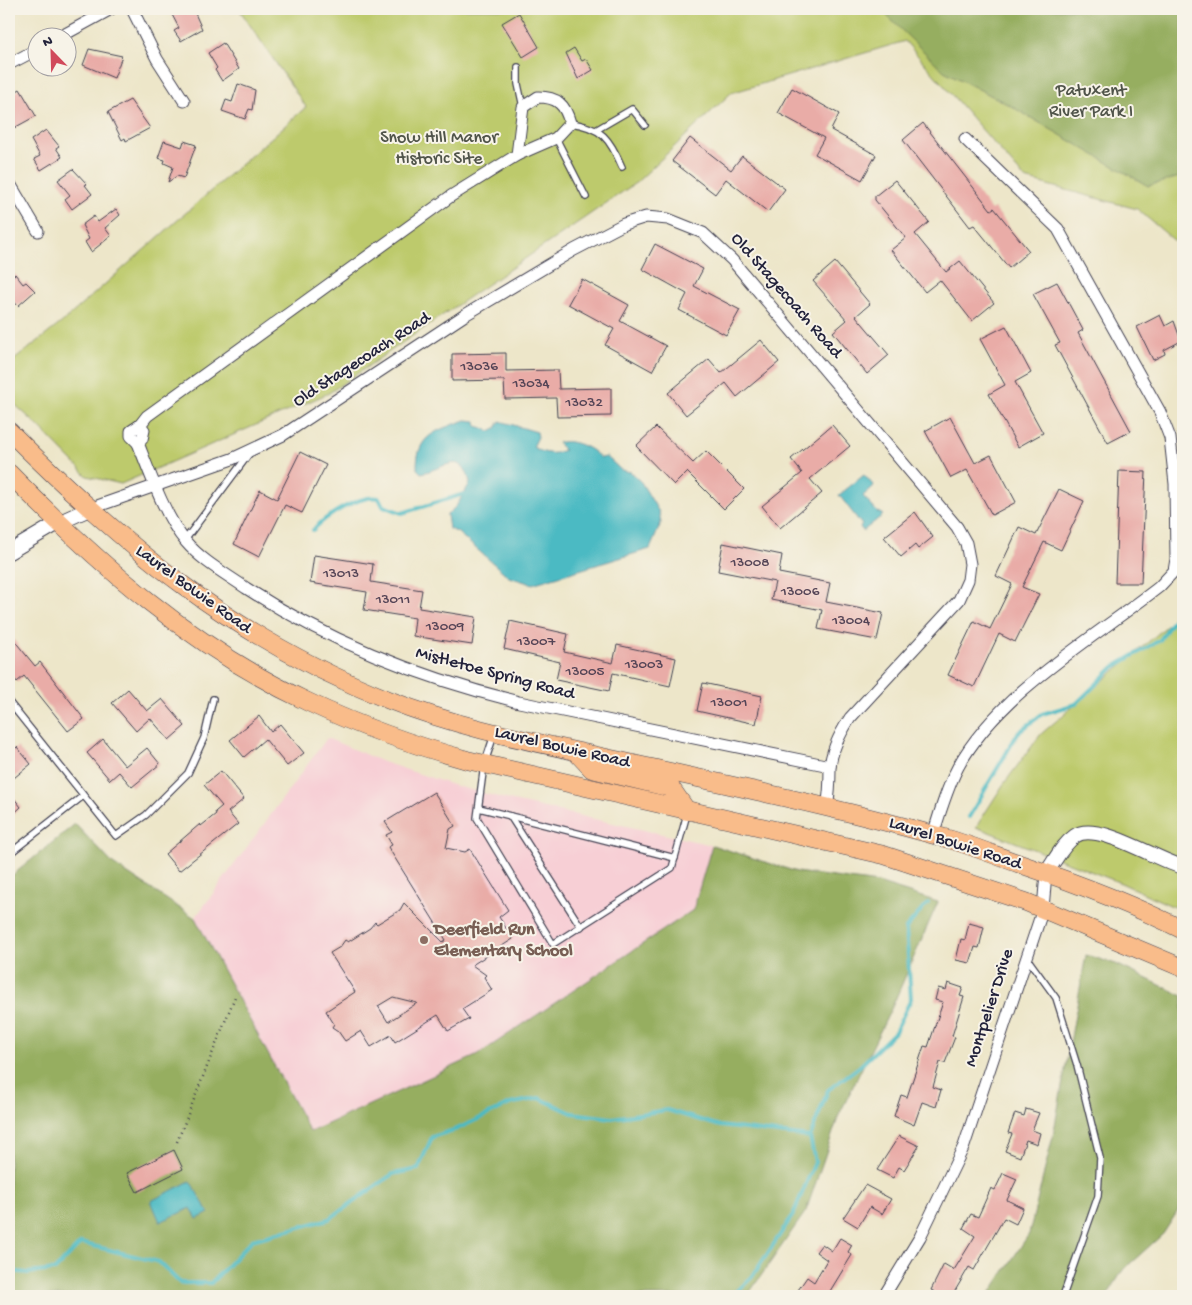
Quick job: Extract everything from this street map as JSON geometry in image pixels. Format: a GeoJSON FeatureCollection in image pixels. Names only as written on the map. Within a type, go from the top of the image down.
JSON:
{"type":"FeatureCollection","features":[{"type":"Feature","properties":{"kind":"main road","name":"Laurel Bowie Road"},"geometry":{"type":"LineString","coordinates":[[9,431],[89,510],[163,572],[265,642],[303,662],[390,700],[434,716],[495,732],[576,752],[828,807],[933,835],[1098,890],[1183,930]]}},
{"type":"Feature","properties":{"kind":"main road","name":"Laurel Bowie Road"},"geometry":{"type":"LineString","coordinates":[[9,473],[58,523],[149,602],[222,654],[270,682],[329,712],[416,745],[484,765],[884,855],[940,872],[1043,909],[1183,968]]}},
{"type":"Feature","properties":{"kind":"main road"},"geometry":{"type":"LineString","coordinates":[[576,752],[592,769],[670,788],[687,812]]}},
{"type":"Feature","properties":{"kind":"street"},"geometry":{"type":"LineString","coordinates":[[76,28],[111,9]]}},
{"type":"Feature","properties":{"kind":"street"},"geometry":{"type":"LineString","coordinates":[[132,9],[157,59],[184,101]]}},
{"type":"Feature","properties":{"kind":"street"},"geometry":{"type":"LineString","coordinates":[[9,64],[28,54]]}},
{"type":"Feature","properties":{"kind":"street"},"geometry":{"type":"LineString","coordinates":[[538,97],[548,97],[558,101],[566,108],[570,122],[556,138],[517,154],[523,106],[538,97]]}},
{"type":"Feature","properties":{"kind":"street"},"geometry":{"type":"LineString","coordinates":[[933,835],[959,765],[986,729],[1044,673],[1159,588],[1174,571],[1176,559],[1175,484],[1170,438],[1160,412],[1058,229],[965,139]]}},
{"type":"Feature","properties":{"kind":"street","name":"Mistletoe Spring Road"},"geometry":{"type":"LineString","coordinates":[[517,154],[451,196],[147,416],[140,425],[144,430],[142,440],[138,443],[155,486],[185,540],[223,573],[285,613],[360,651],[420,674],[474,691],[536,706],[830,766]]}},
{"type":"Feature","properties":{"kind":"street"},"geometry":{"type":"LineString","coordinates":[[9,182],[38,231]]}},
{"type":"Feature","properties":{"kind":"street","name":"Old Stagecoach Road"},"geometry":{"type":"LineString","coordinates":[[9,552],[58,523],[252,450],[283,435],[466,315],[574,250],[624,224],[646,218],[678,222],[703,233],[732,260],[957,527],[969,551],[968,580],[959,600],[850,718],[842,730],[830,766],[831,788],[828,807]]}},
{"type":"Feature","properties":{"kind":"street","name":"Montpelier Drive"},"geometry":{"type":"LineString","coordinates":[[884,1296],[920,1237],[964,1146],[1043,909],[1046,873],[1067,842],[1076,834],[1089,831],[1105,834],[1183,868]]}},
{"type":"Feature","properties":{"kind":"lane"},"geometry":{"type":"LineString","coordinates":[[518,67],[518,84],[523,106]]}},
{"type":"Feature","properties":{"kind":"lane"},"geometry":{"type":"LineString","coordinates":[[596,130],[632,109],[644,125]]}},
{"type":"Feature","properties":{"kind":"lane"},"geometry":{"type":"LineString","coordinates":[[570,122],[602,133],[622,167]]}},
{"type":"Feature","properties":{"kind":"lane"},"geometry":{"type":"LineString","coordinates":[[556,138],[586,197]]}},
{"type":"Feature","properties":{"kind":"lane"},"geometry":{"type":"LineString","coordinates":[[185,540],[252,450]]}},
{"type":"Feature","properties":{"kind":"lane"},"geometry":{"type":"LineString","coordinates":[[9,702],[116,836],[138,820],[188,773],[204,738],[213,699]]}},
{"type":"Feature","properties":{"kind":"lane"},"geometry":{"type":"LineString","coordinates":[[495,732],[484,765],[477,818],[553,944],[672,868],[687,812]]}},
{"type":"Feature","properties":{"kind":"lane"},"geometry":{"type":"LineString","coordinates":[[9,854],[83,796]]}},
{"type":"Feature","properties":{"kind":"lane"},"geometry":{"type":"LineString","coordinates":[[479,808],[675,858]]}},
{"type":"Feature","properties":{"kind":"lane"},"geometry":{"type":"LineString","coordinates":[[510,816],[581,926]]}},
{"type":"Feature","properties":{"kind":"lane"},"geometry":{"type":"LineString","coordinates":[[1026,958],[1056,998],[1077,1065],[1100,1158],[1098,1196],[1062,1296]]}},
{"type":"Feature","properties":{"kind":"path"},"geometry":{"type":"LineString","coordinates":[[177,1142],[236,994]]}},
{"type":"Feature","properties":{"kind":"shaded area"},"geometry":{"type":"Polygon","coordinates":[[[327,738],[383,762],[456,786],[513,801],[712,845],[693,910],[476,1056],[310,1132],[195,918],[327,738]]]}},
{"type":"Feature","properties":{"kind":"green space","name":"Snow Hill Manor Historic Site"},"geometry":{"type":"Polygon","coordinates":[[[239,9],[1183,9],[1183,248],[1137,209],[1025,179],[905,41],[731,93],[637,182],[329,393],[121,484],[87,476],[9,399],[9,364],[61,323],[306,107],[239,9]]]}},
{"type":"Feature","properties":{"kind":"green space","name":"Patuxent River Park I"},"geometry":{"type":"Polygon","coordinates":[[[880,9],[1183,9],[1183,176],[1148,186],[1009,105],[944,71],[880,9]]]}},
{"type":"Feature","properties":{"kind":"green space"},"geometry":{"type":"Polygon","coordinates":[[[1183,612],[1183,911],[1121,883],[976,827],[1003,785],[1041,734],[1183,612]]]}},
{"type":"Feature","properties":{"kind":"green space"},"geometry":{"type":"Polygon","coordinates":[[[75,824],[113,864],[195,918],[310,1132],[476,1056],[693,910],[712,845],[797,872],[878,883],[938,902],[892,1007],[839,1115],[806,1211],[747,1296],[9,1296],[9,878],[75,824]]]}},
{"type":"Feature","properties":{"kind":"green space"},"geometry":{"type":"Polygon","coordinates":[[[1086,955],[1116,964],[1183,996],[1183,1203],[1163,1234],[1123,1270],[1107,1296],[988,1296],[1029,1234],[1053,1136],[1086,955]]]}},
{"type":"Feature","properties":{"kind":"water"},"geometry":{"type":"Polygon","coordinates":[[[466,420],[476,421],[477,426],[490,431],[496,428],[500,421],[537,432],[538,437],[533,447],[548,453],[564,450],[558,443],[575,443],[597,454],[600,458],[607,457],[621,470],[631,472],[641,482],[659,512],[661,523],[650,549],[532,584],[509,577],[457,532],[449,529],[447,515],[457,505],[470,483],[467,472],[462,466],[451,464],[421,473],[417,469],[420,448],[431,435],[466,420]]]}},
{"type":"Feature","properties":{"kind":"water"},"geometry":{"type":"Polygon","coordinates":[[[864,475],[874,486],[863,496],[878,513],[883,515],[863,531],[860,527],[862,525],[839,495],[864,475]]]}},
{"type":"Feature","properties":{"kind":"water"},"geometry":{"type":"Polygon","coordinates":[[[190,1181],[209,1213],[197,1219],[191,1208],[160,1222],[151,1201],[190,1181]]]}},
{"type":"Feature","properties":{"kind":"building"},"geometry":{"type":"Polygon","coordinates":[[[169,9],[193,9],[202,29],[181,41],[174,31],[179,28],[169,9]]]}},
{"type":"Feature","properties":{"kind":"building"},"geometry":{"type":"Polygon","coordinates":[[[519,13],[539,47],[523,57],[502,23],[519,13]]]}},
{"type":"Feature","properties":{"kind":"building"},"geometry":{"type":"Polygon","coordinates":[[[223,43],[239,69],[222,81],[208,53],[223,43]]]}},
{"type":"Feature","properties":{"kind":"building"},"geometry":{"type":"Polygon","coordinates":[[[574,48],[582,61],[586,59],[593,70],[578,79],[566,53],[574,48]]]}},
{"type":"Feature","properties":{"kind":"building"},"geometry":{"type":"Polygon","coordinates":[[[89,49],[122,56],[114,78],[83,65],[89,49]]]}},
{"type":"Feature","properties":{"kind":"building"},"geometry":{"type":"Polygon","coordinates":[[[238,84],[255,90],[252,110],[249,109],[245,119],[222,111],[226,100],[232,102],[238,84]]]}},
{"type":"Feature","properties":{"kind":"building"},"geometry":{"type":"Polygon","coordinates":[[[792,88],[839,114],[831,130],[876,155],[862,180],[815,154],[824,138],[778,113],[792,88]]]}},
{"type":"Feature","properties":{"kind":"building"},"geometry":{"type":"Polygon","coordinates":[[[20,89],[36,116],[14,128],[9,119],[9,96],[20,89]]]}},
{"type":"Feature","properties":{"kind":"building"},"geometry":{"type":"Polygon","coordinates":[[[130,100],[150,128],[126,141],[125,138],[122,140],[108,112],[130,100]]]}},
{"type":"Feature","properties":{"kind":"building"},"geometry":{"type":"Polygon","coordinates":[[[923,123],[991,210],[994,208],[1029,251],[1009,268],[974,225],[970,227],[903,140],[923,123]]]}},
{"type":"Feature","properties":{"kind":"building"},"geometry":{"type":"Polygon","coordinates":[[[46,130],[59,146],[56,148],[62,157],[41,170],[34,159],[40,156],[31,140],[46,130]]]}},
{"type":"Feature","properties":{"kind":"building"},"geometry":{"type":"Polygon","coordinates":[[[690,138],[731,170],[742,156],[785,189],[768,212],[726,179],[715,194],[672,161],[690,138]]]}},
{"type":"Feature","properties":{"kind":"building"},"geometry":{"type":"Polygon","coordinates":[[[164,141],[182,147],[184,141],[196,145],[184,178],[177,176],[168,182],[173,167],[164,163],[165,160],[158,158],[164,141]]]}},
{"type":"Feature","properties":{"kind":"building"},"geometry":{"type":"Polygon","coordinates":[[[73,169],[87,184],[85,185],[92,194],[72,209],[65,199],[70,195],[58,180],[73,169]]]}},
{"type":"Feature","properties":{"kind":"building"},"geometry":{"type":"Polygon","coordinates":[[[895,180],[929,222],[915,234],[946,272],[960,261],[994,303],[972,321],[940,280],[925,292],[891,250],[906,238],[875,200],[875,196],[895,180]]]}},
{"type":"Feature","properties":{"kind":"building"},"geometry":{"type":"Polygon","coordinates":[[[116,209],[120,215],[105,228],[111,236],[91,252],[85,242],[89,239],[82,225],[94,216],[98,222],[116,209]]]}},
{"type":"Feature","properties":{"kind":"building"},"geometry":{"type":"Polygon","coordinates":[[[655,244],[703,269],[694,286],[740,310],[726,335],[679,310],[687,294],[642,269],[655,244]]]}},
{"type":"Feature","properties":{"kind":"building"},"geometry":{"type":"Polygon","coordinates":[[[835,262],[870,304],[856,316],[889,355],[867,374],[833,332],[847,320],[813,281],[835,262]]]}},
{"type":"Feature","properties":{"kind":"building"},"geometry":{"type":"Polygon","coordinates":[[[15,274],[23,284],[26,282],[35,291],[18,306],[9,296],[9,279],[15,274]]]}},
{"type":"Feature","properties":{"kind":"building"},"geometry":{"type":"Polygon","coordinates":[[[582,279],[629,305],[620,321],[666,346],[652,371],[605,345],[614,329],[568,304],[582,279]]]}},
{"type":"Feature","properties":{"kind":"building"},"geometry":{"type":"Polygon","coordinates":[[[1057,282],[1083,330],[1078,333],[1131,431],[1108,443],[1055,345],[1060,343],[1033,294],[1057,282]]]}},
{"type":"Feature","properties":{"kind":"building"},"geometry":{"type":"Polygon","coordinates":[[[1160,315],[1165,326],[1174,321],[1181,341],[1164,350],[1165,354],[1153,360],[1137,327],[1160,315]]]}},
{"type":"Feature","properties":{"kind":"building"},"geometry":{"type":"Polygon","coordinates":[[[1006,326],[1031,373],[1015,382],[1043,433],[1018,447],[989,394],[1005,385],[980,339],[1006,326]]]}},
{"type":"Feature","properties":{"kind":"building"},"geometry":{"type":"Polygon","coordinates":[[[761,340],[779,362],[737,397],[726,383],[686,415],[668,393],[709,359],[721,373],[761,340]]]}},
{"type":"Feature","properties":{"kind":"building"},"geometry":{"type":"Polygon","coordinates":[[[506,353],[506,371],[558,370],[559,389],[611,388],[611,416],[557,417],[556,398],[505,399],[504,380],[452,381],[452,354],[506,353]]]}},
{"type":"Feature","properties":{"kind":"building"},"geometry":{"type":"Polygon","coordinates":[[[950,417],[975,463],[991,455],[1016,502],[992,515],[967,470],[951,478],[925,431],[950,417]]]}},
{"type":"Feature","properties":{"kind":"building"},"geometry":{"type":"Polygon","coordinates":[[[832,425],[850,446],[810,479],[822,493],[780,528],[762,506],[802,473],[791,459],[832,425]]]}},
{"type":"Feature","properties":{"kind":"building"},"geometry":{"type":"Polygon","coordinates":[[[656,427],[693,463],[706,451],[744,489],[724,509],[687,472],[674,485],[636,446],[656,427]]]}},
{"type":"Feature","properties":{"kind":"building"},"geometry":{"type":"Polygon","coordinates":[[[300,452],[326,465],[302,513],[285,505],[259,557],[234,544],[260,490],[277,499],[300,452]]]}},
{"type":"Feature","properties":{"kind":"building"},"geometry":{"type":"Polygon","coordinates":[[[1119,471],[1146,472],[1141,583],[1115,583],[1119,471]]]}},
{"type":"Feature","properties":{"kind":"building"},"geometry":{"type":"Polygon","coordinates":[[[1059,489],[1084,501],[1061,550],[1044,542],[1022,587],[1039,594],[1015,642],[999,634],[974,687],[948,675],[974,621],[990,629],[1012,584],[996,576],[1019,527],[1036,535],[1059,489]]]}},
{"type":"Feature","properties":{"kind":"building"},"geometry":{"type":"Polygon","coordinates":[[[915,512],[933,537],[918,549],[915,545],[901,557],[884,537],[915,512]]]}},
{"type":"Feature","properties":{"kind":"building"},"geometry":{"type":"Polygon","coordinates":[[[723,543],[782,555],[779,573],[830,583],[826,602],[883,613],[877,640],[818,629],[822,610],[771,600],[775,582],[718,571],[723,543]]]}},
{"type":"Feature","properties":{"kind":"building"},"geometry":{"type":"Polygon","coordinates":[[[314,555],[373,564],[371,582],[422,590],[419,608],[476,617],[472,645],[413,636],[415,618],[364,610],[367,592],[310,583],[314,555]]]}},
{"type":"Feature","properties":{"kind":"building"},"geometry":{"type":"Polygon","coordinates":[[[510,621],[568,634],[564,652],[613,663],[617,645],[676,658],[670,686],[613,673],[609,691],[556,680],[560,662],[504,649],[510,621]]]}},
{"type":"Feature","properties":{"kind":"building"},"geometry":{"type":"Polygon","coordinates":[[[9,634],[35,666],[40,662],[84,719],[68,731],[24,676],[17,682],[9,672],[9,634]]]}},
{"type":"Feature","properties":{"kind":"building"},"geometry":{"type":"Polygon","coordinates":[[[703,683],[762,696],[756,724],[697,711],[703,683]]]}},
{"type":"Feature","properties":{"kind":"building"},"geometry":{"type":"Polygon","coordinates":[[[128,689],[147,711],[162,699],[185,726],[169,740],[150,718],[136,731],[112,703],[128,689]]]}},
{"type":"Feature","properties":{"kind":"building"},"geometry":{"type":"Polygon","coordinates":[[[259,716],[271,732],[280,724],[304,753],[287,766],[265,739],[244,757],[230,740],[259,716]]]}},
{"type":"Feature","properties":{"kind":"building"},"geometry":{"type":"Polygon","coordinates":[[[103,739],[125,766],[147,748],[160,764],[132,787],[119,772],[110,780],[87,753],[103,739]]]}},
{"type":"Feature","properties":{"kind":"building"},"geometry":{"type":"Polygon","coordinates":[[[17,747],[31,764],[9,782],[9,754],[17,747]]]}},
{"type":"Feature","properties":{"kind":"building"},"geometry":{"type":"Polygon","coordinates":[[[221,771],[244,799],[228,812],[238,824],[179,871],[165,854],[200,824],[201,826],[216,814],[215,812],[222,806],[204,785],[221,771]]]}},
{"type":"Feature","properties":{"kind":"building"},"geometry":{"type":"Polygon","coordinates":[[[9,792],[21,807],[9,818],[9,792]]]}},
{"type":"Feature","properties":{"kind":"building"},"geometry":{"type":"Polygon","coordinates":[[[434,792],[455,826],[450,829],[446,848],[465,852],[470,849],[508,910],[499,917],[513,939],[472,965],[486,975],[484,977],[492,990],[462,1009],[469,1019],[448,1031],[438,1015],[395,1042],[391,1035],[371,1047],[361,1031],[345,1041],[338,1031],[332,1027],[334,1024],[326,1011],[355,992],[330,953],[340,947],[345,940],[348,942],[370,928],[375,922],[377,924],[400,910],[404,903],[443,942],[446,940],[388,847],[392,845],[386,835],[392,832],[385,822],[434,792]],[[393,997],[378,1006],[388,1022],[417,1003],[393,997]]]}},
{"type":"Feature","properties":{"kind":"building"},"geometry":{"type":"Polygon","coordinates":[[[969,923],[984,927],[979,948],[975,947],[970,963],[956,960],[961,939],[965,940],[969,923]]]}},
{"type":"Feature","properties":{"kind":"building"},"geometry":{"type":"Polygon","coordinates":[[[948,983],[963,988],[960,996],[964,997],[952,1036],[955,1037],[945,1063],[940,1062],[933,1087],[941,1090],[936,1107],[922,1102],[914,1125],[894,1116],[901,1095],[907,1097],[924,1046],[928,1047],[943,1002],[935,1000],[938,988],[946,990],[948,983]]]}},
{"type":"Feature","properties":{"kind":"building"},"geometry":{"type":"Polygon","coordinates":[[[1026,1109],[1039,1113],[1032,1130],[1040,1133],[1037,1144],[1026,1140],[1020,1157],[1005,1151],[1012,1134],[1008,1133],[1015,1113],[1024,1116],[1026,1109]]]}},
{"type":"Feature","properties":{"kind":"building"},"geometry":{"type":"Polygon","coordinates":[[[899,1136],[919,1146],[904,1170],[899,1167],[893,1178],[877,1170],[899,1136]]]}},
{"type":"Feature","properties":{"kind":"building"},"geometry":{"type":"Polygon","coordinates":[[[174,1150],[183,1169],[137,1192],[127,1173],[174,1150]]]}},
{"type":"Feature","properties":{"kind":"building"},"geometry":{"type":"Polygon","coordinates":[[[1003,1173],[1017,1179],[1007,1200],[1023,1208],[1016,1224],[1004,1218],[974,1270],[969,1267],[952,1296],[933,1296],[935,1292],[931,1290],[944,1264],[954,1270],[975,1236],[963,1228],[971,1214],[978,1217],[991,1188],[995,1190],[1003,1173]]]}},
{"type":"Feature","properties":{"kind":"building"},"geometry":{"type":"Polygon","coordinates":[[[865,1185],[891,1199],[882,1214],[870,1207],[858,1227],[843,1218],[865,1185]]]}},
{"type":"Feature","properties":{"kind":"building"},"geometry":{"type":"Polygon","coordinates":[[[840,1238],[852,1245],[848,1252],[852,1255],[827,1296],[794,1296],[807,1277],[814,1282],[827,1260],[816,1252],[822,1244],[832,1251],[840,1238]]]}},
{"type":"Feature","properties":{"kind":"waterway"},"geometry":{"type":"LineString","coordinates":[[313,530],[344,507],[362,499],[379,498],[383,506],[402,513],[464,494]]}},
{"type":"Feature","properties":{"kind":"waterway"},"geometry":{"type":"LineString","coordinates":[[969,817],[1018,733],[1042,714],[1076,704],[1114,667],[1160,640],[1183,605]]}},
{"type":"Feature","properties":{"kind":"waterway"},"geometry":{"type":"LineString","coordinates":[[9,1271],[28,1273],[55,1270],[81,1243],[159,1262],[180,1283],[211,1283],[252,1240],[329,1219],[393,1174],[418,1169],[432,1137],[457,1129],[510,1104],[539,1098],[572,1113],[612,1118],[667,1110],[720,1126],[810,1137],[828,1090],[860,1066],[895,1032],[911,999],[906,928],[928,903]]}},
{"type":"Feature","properties":{"kind":"waterway"},"geometry":{"type":"LineString","coordinates":[[732,1296],[752,1277],[793,1215],[815,1162],[810,1137]]}},
{"type":"Feature","properties":{"kind":"place","name":"Deerfield Run Elementary School"},"geometry":{"type":"Point","coordinates":[424,940]}}]}
